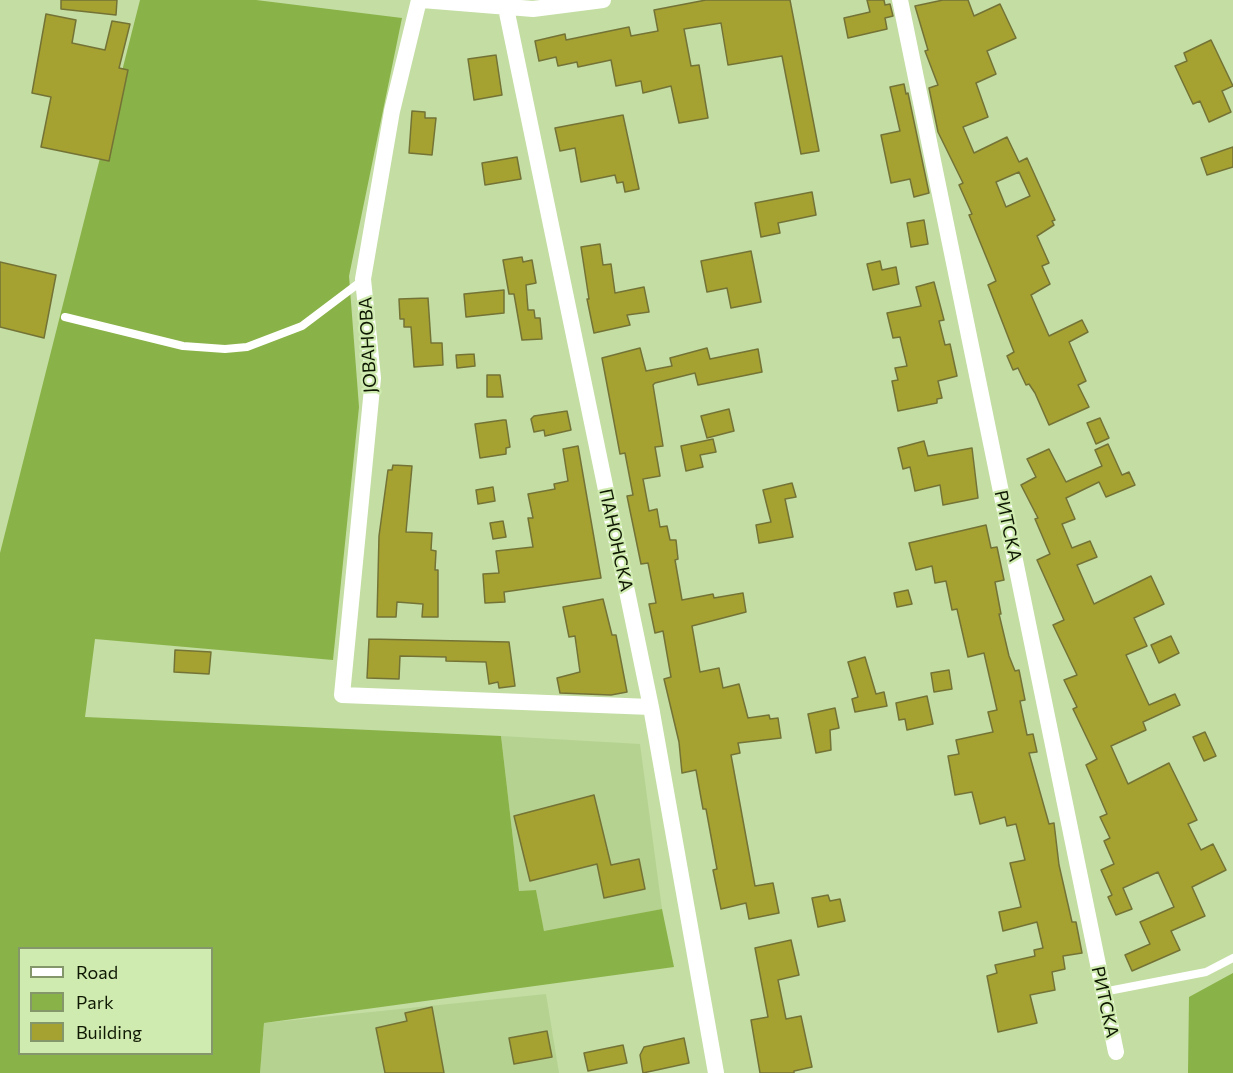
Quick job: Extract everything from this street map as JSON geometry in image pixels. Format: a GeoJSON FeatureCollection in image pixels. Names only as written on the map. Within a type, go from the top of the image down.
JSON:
{"type":"FeatureCollection","features":[{"type":"Feature","properties":{"kind":"street"},"geometry":{"type":"LineString","coordinates":[[421,0],[533,9],[603,0]]}},
{"type":"Feature","properties":{"kind":"street","name":"ЈОВАНОВА"},"geometry":{"type":"LineString","coordinates":[[421,0],[392,111],[363,279],[373,378],[342,695],[651,707]]}},
{"type":"Feature","properties":{"kind":"street","name":"РИТСКА"},"geometry":{"type":"LineString","coordinates":[[900,0],[1116,1052]]}},
{"type":"Feature","properties":{"kind":"street","name":"ПАНОНСКА"},"geometry":{"type":"LineString","coordinates":[[506,8],[651,707],[716,1073]]}},
{"type":"Feature","properties":{"kind":"lane"},"geometry":{"type":"LineString","coordinates":[[65,317],[183,345],[214,349],[247,347],[302,326],[363,279]]}},
{"type":"Feature","properties":{"kind":"lane"},"geometry":{"type":"LineString","coordinates":[[1103,992],[1206,972],[1233,958]]}},
{"type":"Feature","properties":{"kind":"shaded area"},"geometry":{"type":"Polygon","coordinates":[[[501,736],[640,744],[662,909],[544,932],[536,890],[519,891],[501,736]]]}},
{"type":"Feature","properties":{"kind":"shaded area"},"geometry":{"type":"Polygon","coordinates":[[[546,994],[559,1073],[260,1073],[264,1023],[546,994]]]}},
{"type":"Feature","properties":{"kind":"green space"},"geometry":{"type":"Polygon","coordinates":[[[140,0],[256,0],[402,18],[349,276],[359,407],[333,660],[95,639],[85,717],[501,736],[519,891],[536,890],[544,931],[662,909],[674,967],[264,1023],[260,1073],[0,1073],[0,553],[140,0]]]}},
{"type":"Feature","properties":{"kind":"green space"},"geometry":{"type":"Polygon","coordinates":[[[1233,973],[1233,1073],[1188,1073],[1189,997],[1233,973]]]}},
{"type":"Feature","properties":{"kind":"building"},"geometry":{"type":"Polygon","coordinates":[[[61,0],[117,0],[116,15],[61,9],[61,0]]]}},
{"type":"Feature","properties":{"kind":"building"},"geometry":{"type":"Polygon","coordinates":[[[706,0],[790,0],[819,151],[801,154],[782,56],[728,65],[721,23],[684,29],[691,66],[699,65],[708,118],[679,123],[671,86],[643,93],[641,81],[616,86],[611,60],[578,67],[577,62],[558,66],[556,57],[539,61],[535,41],[565,34],[566,40],[629,27],[631,36],[658,31],[654,10],[706,0]]]}},
{"type":"Feature","properties":{"kind":"building"},"geometry":{"type":"Polygon","coordinates":[[[867,0],[884,0],[885,5],[890,4],[893,16],[885,18],[887,29],[848,38],[844,18],[870,12],[867,0]]]}},
{"type":"Feature","properties":{"kind":"building"},"geometry":{"type":"Polygon","coordinates":[[[943,0],[968,0],[974,16],[1000,4],[1016,38],[987,51],[996,74],[976,83],[988,117],[963,127],[974,153],[1007,137],[1019,162],[1027,158],[1055,220],[1052,221],[1054,225],[1037,236],[1049,263],[1042,266],[1050,284],[1031,295],[1049,336],[1082,320],[1088,332],[1069,342],[1086,381],[1078,385],[1089,407],[1049,425],[1035,393],[1029,384],[1026,385],[1018,368],[1013,370],[1007,356],[1014,352],[988,285],[996,281],[969,215],[972,214],[959,185],[963,183],[938,132],[929,88],[938,85],[925,51],[928,50],[915,6],[943,0]],[[1019,172],[996,182],[1006,207],[1030,196],[1019,172]]]}},
{"type":"Feature","properties":{"kind":"building"},"geometry":{"type":"Polygon","coordinates":[[[46,14],[76,20],[72,43],[105,50],[112,21],[130,24],[119,68],[128,70],[109,161],[41,147],[51,97],[32,93],[46,14]]]}},
{"type":"Feature","properties":{"kind":"building"},"geometry":{"type":"Polygon","coordinates":[[[1211,40],[1233,86],[1222,91],[1231,112],[1209,122],[1200,101],[1193,104],[1175,66],[1187,61],[1184,53],[1211,40]]]}},
{"type":"Feature","properties":{"kind":"building"},"geometry":{"type":"Polygon","coordinates":[[[496,55],[502,95],[474,100],[468,59],[496,55]]]}},
{"type":"Feature","properties":{"kind":"building"},"geometry":{"type":"Polygon","coordinates":[[[904,84],[906,94],[908,93],[929,193],[914,197],[910,179],[891,183],[881,135],[900,131],[890,87],[904,84]]]}},
{"type":"Feature","properties":{"kind":"building"},"geometry":{"type":"Polygon","coordinates":[[[412,111],[425,112],[425,118],[436,118],[432,155],[409,153],[412,111]]]}},
{"type":"Feature","properties":{"kind":"building"},"geometry":{"type":"Polygon","coordinates":[[[623,115],[639,189],[625,192],[623,182],[617,183],[615,175],[581,182],[575,148],[560,151],[555,128],[623,115]]]}},
{"type":"Feature","properties":{"kind":"building"},"geometry":{"type":"Polygon","coordinates":[[[1233,147],[1233,167],[1207,175],[1201,158],[1233,147]]]}},
{"type":"Feature","properties":{"kind":"building"},"geometry":{"type":"Polygon","coordinates":[[[517,157],[521,179],[485,185],[482,163],[517,157]]]}},
{"type":"Feature","properties":{"kind":"building"},"geometry":{"type":"Polygon","coordinates":[[[812,192],[816,215],[778,223],[780,233],[761,237],[755,203],[812,192]]]}},
{"type":"Feature","properties":{"kind":"building"},"geometry":{"type":"Polygon","coordinates":[[[924,220],[928,244],[911,247],[907,223],[924,220]]]}},
{"type":"Feature","properties":{"kind":"building"},"geometry":{"type":"Polygon","coordinates":[[[600,244],[603,265],[611,264],[615,293],[644,287],[649,312],[627,315],[630,325],[594,333],[587,299],[589,299],[581,247],[600,244]]]}},
{"type":"Feature","properties":{"kind":"building"},"geometry":{"type":"Polygon","coordinates":[[[751,251],[761,302],[731,308],[727,288],[707,292],[701,261],[751,251]]]}},
{"type":"Feature","properties":{"kind":"building"},"geometry":{"type":"Polygon","coordinates":[[[522,257],[523,262],[532,260],[536,283],[526,285],[528,310],[534,310],[535,318],[540,318],[542,339],[522,340],[514,294],[509,294],[503,260],[522,257]]]}},
{"type":"Feature","properties":{"kind":"building"},"geometry":{"type":"Polygon","coordinates":[[[880,261],[882,270],[896,267],[899,284],[873,290],[867,264],[880,261]]]}},
{"type":"Feature","properties":{"kind":"building"},"geometry":{"type":"Polygon","coordinates":[[[0,262],[56,275],[44,338],[0,327],[0,262]]]}},
{"type":"Feature","properties":{"kind":"building"},"geometry":{"type":"Polygon","coordinates":[[[934,282],[944,320],[939,321],[945,345],[950,344],[957,376],[938,381],[942,398],[937,399],[937,403],[898,411],[892,381],[898,380],[895,368],[907,366],[900,337],[893,338],[887,313],[921,306],[916,287],[934,282]]]}},
{"type":"Feature","properties":{"kind":"building"},"geometry":{"type":"Polygon","coordinates":[[[504,290],[504,313],[466,317],[464,294],[504,290]]]}},
{"type":"Feature","properties":{"kind":"building"},"geometry":{"type":"Polygon","coordinates":[[[428,298],[431,343],[442,343],[443,365],[414,367],[411,327],[404,327],[404,319],[400,319],[399,299],[428,298]]]}},
{"type":"Feature","properties":{"kind":"building"},"geometry":{"type":"Polygon","coordinates":[[[640,348],[646,371],[672,366],[670,358],[707,348],[710,359],[758,349],[762,372],[698,385],[695,373],[653,385],[663,446],[655,447],[660,476],[643,479],[649,511],[657,509],[660,527],[667,526],[670,540],[676,540],[678,559],[675,560],[682,600],[713,594],[714,598],[743,593],[746,612],[692,626],[700,672],[719,668],[723,688],[739,684],[748,718],[769,715],[770,719],[778,718],[781,738],[738,743],[740,753],[731,755],[755,886],[773,883],[779,913],[749,919],[746,903],[721,909],[713,870],[717,869],[696,770],[682,773],[679,742],[664,679],[671,677],[663,631],[655,633],[649,604],[656,603],[648,563],[641,564],[627,496],[633,495],[625,453],[620,454],[602,358],[640,348]]]}},
{"type":"Feature","properties":{"kind":"building"},"geometry":{"type":"Polygon","coordinates":[[[474,354],[475,366],[457,368],[456,355],[474,354]]]}},
{"type":"Feature","properties":{"kind":"building"},"geometry":{"type":"Polygon","coordinates":[[[487,375],[500,375],[503,397],[487,397],[487,375]]]}},
{"type":"Feature","properties":{"kind":"building"},"geometry":{"type":"Polygon","coordinates":[[[729,409],[734,431],[707,438],[701,416],[729,409]]]}},
{"type":"Feature","properties":{"kind":"building"},"geometry":{"type":"Polygon","coordinates":[[[567,411],[571,430],[545,436],[544,430],[534,432],[531,419],[534,416],[567,411]]]}},
{"type":"Feature","properties":{"kind":"building"},"geometry":{"type":"Polygon","coordinates":[[[1100,418],[1109,438],[1096,444],[1087,423],[1100,418]]]}},
{"type":"Feature","properties":{"kind":"building"},"geometry":{"type":"Polygon","coordinates":[[[506,420],[510,447],[506,448],[506,454],[480,458],[475,424],[506,420]]]}},
{"type":"Feature","properties":{"kind":"building"},"geometry":{"type":"Polygon","coordinates":[[[713,439],[716,452],[700,455],[703,467],[686,471],[681,446],[713,439]]]}},
{"type":"Feature","properties":{"kind":"building"},"geometry":{"type":"Polygon","coordinates":[[[924,441],[928,456],[972,448],[978,498],[943,505],[940,485],[915,491],[910,467],[903,469],[898,448],[924,441]]]}},
{"type":"Feature","properties":{"kind":"building"},"geometry":{"type":"Polygon","coordinates":[[[1108,444],[1122,475],[1129,472],[1135,485],[1106,497],[1099,482],[1066,498],[1075,519],[1062,524],[1072,548],[1090,541],[1097,557],[1077,565],[1094,604],[1151,576],[1164,604],[1134,618],[1147,646],[1126,655],[1149,705],[1175,694],[1180,705],[1143,722],[1146,730],[1111,746],[1128,784],[1169,763],[1197,820],[1188,824],[1201,850],[1213,844],[1226,870],[1192,887],[1205,916],[1171,931],[1180,950],[1132,971],[1125,955],[1150,944],[1140,922],[1174,907],[1158,872],[1123,888],[1132,909],[1116,915],[1108,897],[1112,895],[1101,870],[1114,864],[1104,841],[1110,838],[1100,817],[1107,814],[1086,765],[1097,759],[1073,709],[1077,707],[1064,680],[1077,675],[1053,625],[1064,620],[1037,560],[1050,554],[1035,519],[1038,518],[1021,485],[1036,477],[1027,459],[1049,449],[1066,482],[1102,466],[1095,450],[1108,444]]]}},
{"type":"Feature","properties":{"kind":"building"},"geometry":{"type":"Polygon","coordinates":[[[578,446],[601,578],[504,592],[505,602],[485,603],[483,574],[499,573],[496,551],[533,547],[528,518],[533,518],[528,494],[555,489],[554,484],[568,481],[563,449],[578,446]]]}},
{"type":"Feature","properties":{"kind":"building"},"geometry":{"type":"Polygon","coordinates":[[[393,465],[412,466],[406,532],[432,533],[431,550],[436,551],[435,570],[438,570],[438,617],[422,617],[423,604],[397,602],[396,617],[377,617],[379,536],[388,470],[392,470],[393,465]]]}},
{"type":"Feature","properties":{"kind":"building"},"geometry":{"type":"Polygon","coordinates":[[[792,483],[796,497],[785,499],[793,537],[759,543],[756,525],[771,522],[763,490],[792,483]]]}},
{"type":"Feature","properties":{"kind":"building"},"geometry":{"type":"Polygon","coordinates":[[[493,487],[495,501],[478,504],[476,490],[493,487]]]}},
{"type":"Feature","properties":{"kind":"building"},"geometry":{"type":"Polygon","coordinates":[[[503,521],[506,537],[493,539],[490,523],[503,521]]]}},
{"type":"Feature","properties":{"kind":"building"},"geometry":{"type":"Polygon","coordinates":[[[986,525],[991,548],[997,547],[1004,580],[995,582],[1001,614],[999,614],[1009,656],[1015,671],[1019,670],[1025,700],[1020,701],[1027,735],[1033,734],[1037,752],[1029,753],[1049,824],[1054,823],[1059,865],[1072,922],[1076,922],[1082,953],[1063,956],[1065,969],[1052,972],[1055,990],[1030,995],[1037,1023],[998,1032],[987,976],[997,973],[995,965],[1035,956],[1034,950],[1043,948],[1037,922],[1003,931],[999,912],[1021,907],[1010,863],[1025,860],[1016,824],[1007,826],[1005,817],[980,824],[972,792],[955,795],[948,756],[959,754],[956,740],[993,732],[988,712],[997,710],[984,653],[968,657],[957,609],[952,610],[946,581],[935,583],[932,566],[916,570],[909,543],[986,525]]]}},
{"type":"Feature","properties":{"kind":"building"},"geometry":{"type":"Polygon","coordinates":[[[908,590],[912,604],[897,607],[894,593],[908,590]]]}},
{"type":"Feature","properties":{"kind":"building"},"geometry":{"type":"Polygon","coordinates":[[[603,599],[612,635],[616,635],[627,692],[611,695],[560,693],[557,678],[580,672],[575,636],[569,637],[563,607],[603,599]]]}},
{"type":"Feature","properties":{"kind":"building"},"geometry":{"type":"Polygon","coordinates":[[[1171,636],[1179,653],[1159,663],[1151,645],[1171,636]]]}},
{"type":"Feature","properties":{"kind":"building"},"geometry":{"type":"Polygon","coordinates":[[[369,639],[509,642],[515,686],[499,688],[498,682],[489,684],[486,662],[446,661],[446,657],[400,656],[399,679],[367,678],[369,639]]]}},
{"type":"Feature","properties":{"kind":"building"},"geometry":{"type":"Polygon","coordinates":[[[175,650],[211,652],[209,674],[174,672],[175,650]]]}},
{"type":"Feature","properties":{"kind":"building"},"geometry":{"type":"Polygon","coordinates":[[[865,657],[876,694],[884,692],[887,706],[855,712],[852,699],[858,697],[848,662],[865,657]]]}},
{"type":"Feature","properties":{"kind":"building"},"geometry":{"type":"Polygon","coordinates":[[[949,670],[952,689],[934,692],[931,673],[949,670]]]}},
{"type":"Feature","properties":{"kind":"building"},"geometry":{"type":"Polygon","coordinates":[[[927,696],[933,724],[907,730],[905,719],[899,720],[896,703],[927,696]]]}},
{"type":"Feature","properties":{"kind":"building"},"geometry":{"type":"Polygon","coordinates":[[[835,708],[839,728],[830,730],[831,750],[816,753],[808,714],[835,708]]]}},
{"type":"Feature","properties":{"kind":"building"},"geometry":{"type":"Polygon","coordinates":[[[1205,732],[1216,756],[1204,761],[1193,737],[1205,732]]]}},
{"type":"Feature","properties":{"kind":"building"},"geometry":{"type":"Polygon","coordinates":[[[594,795],[611,865],[639,859],[645,889],[604,898],[597,864],[530,881],[514,816],[594,795]]]}},
{"type":"Feature","properties":{"kind":"building"},"geometry":{"type":"Polygon","coordinates":[[[828,895],[830,901],[840,899],[845,921],[818,927],[812,898],[828,895]]]}},
{"type":"Feature","properties":{"kind":"building"},"geometry":{"type":"Polygon","coordinates":[[[791,940],[799,975],[778,980],[786,1019],[801,1016],[812,1067],[794,1071],[794,1073],[760,1073],[751,1020],[768,1017],[755,948],[791,940]]]}},
{"type":"Feature","properties":{"kind":"building"},"geometry":{"type":"Polygon","coordinates":[[[432,1007],[444,1073],[385,1073],[376,1028],[407,1021],[405,1013],[432,1007]]]}},
{"type":"Feature","properties":{"kind":"building"},"geometry":{"type":"Polygon","coordinates":[[[547,1031],[552,1057],[514,1064],[509,1038],[547,1031]]]}},
{"type":"Feature","properties":{"kind":"building"},"geometry":{"type":"Polygon","coordinates":[[[684,1038],[689,1063],[643,1073],[640,1055],[644,1047],[684,1038]]]}},
{"type":"Feature","properties":{"kind":"building"},"geometry":{"type":"Polygon","coordinates":[[[623,1045],[627,1063],[588,1071],[584,1053],[623,1045]]]}}]}
